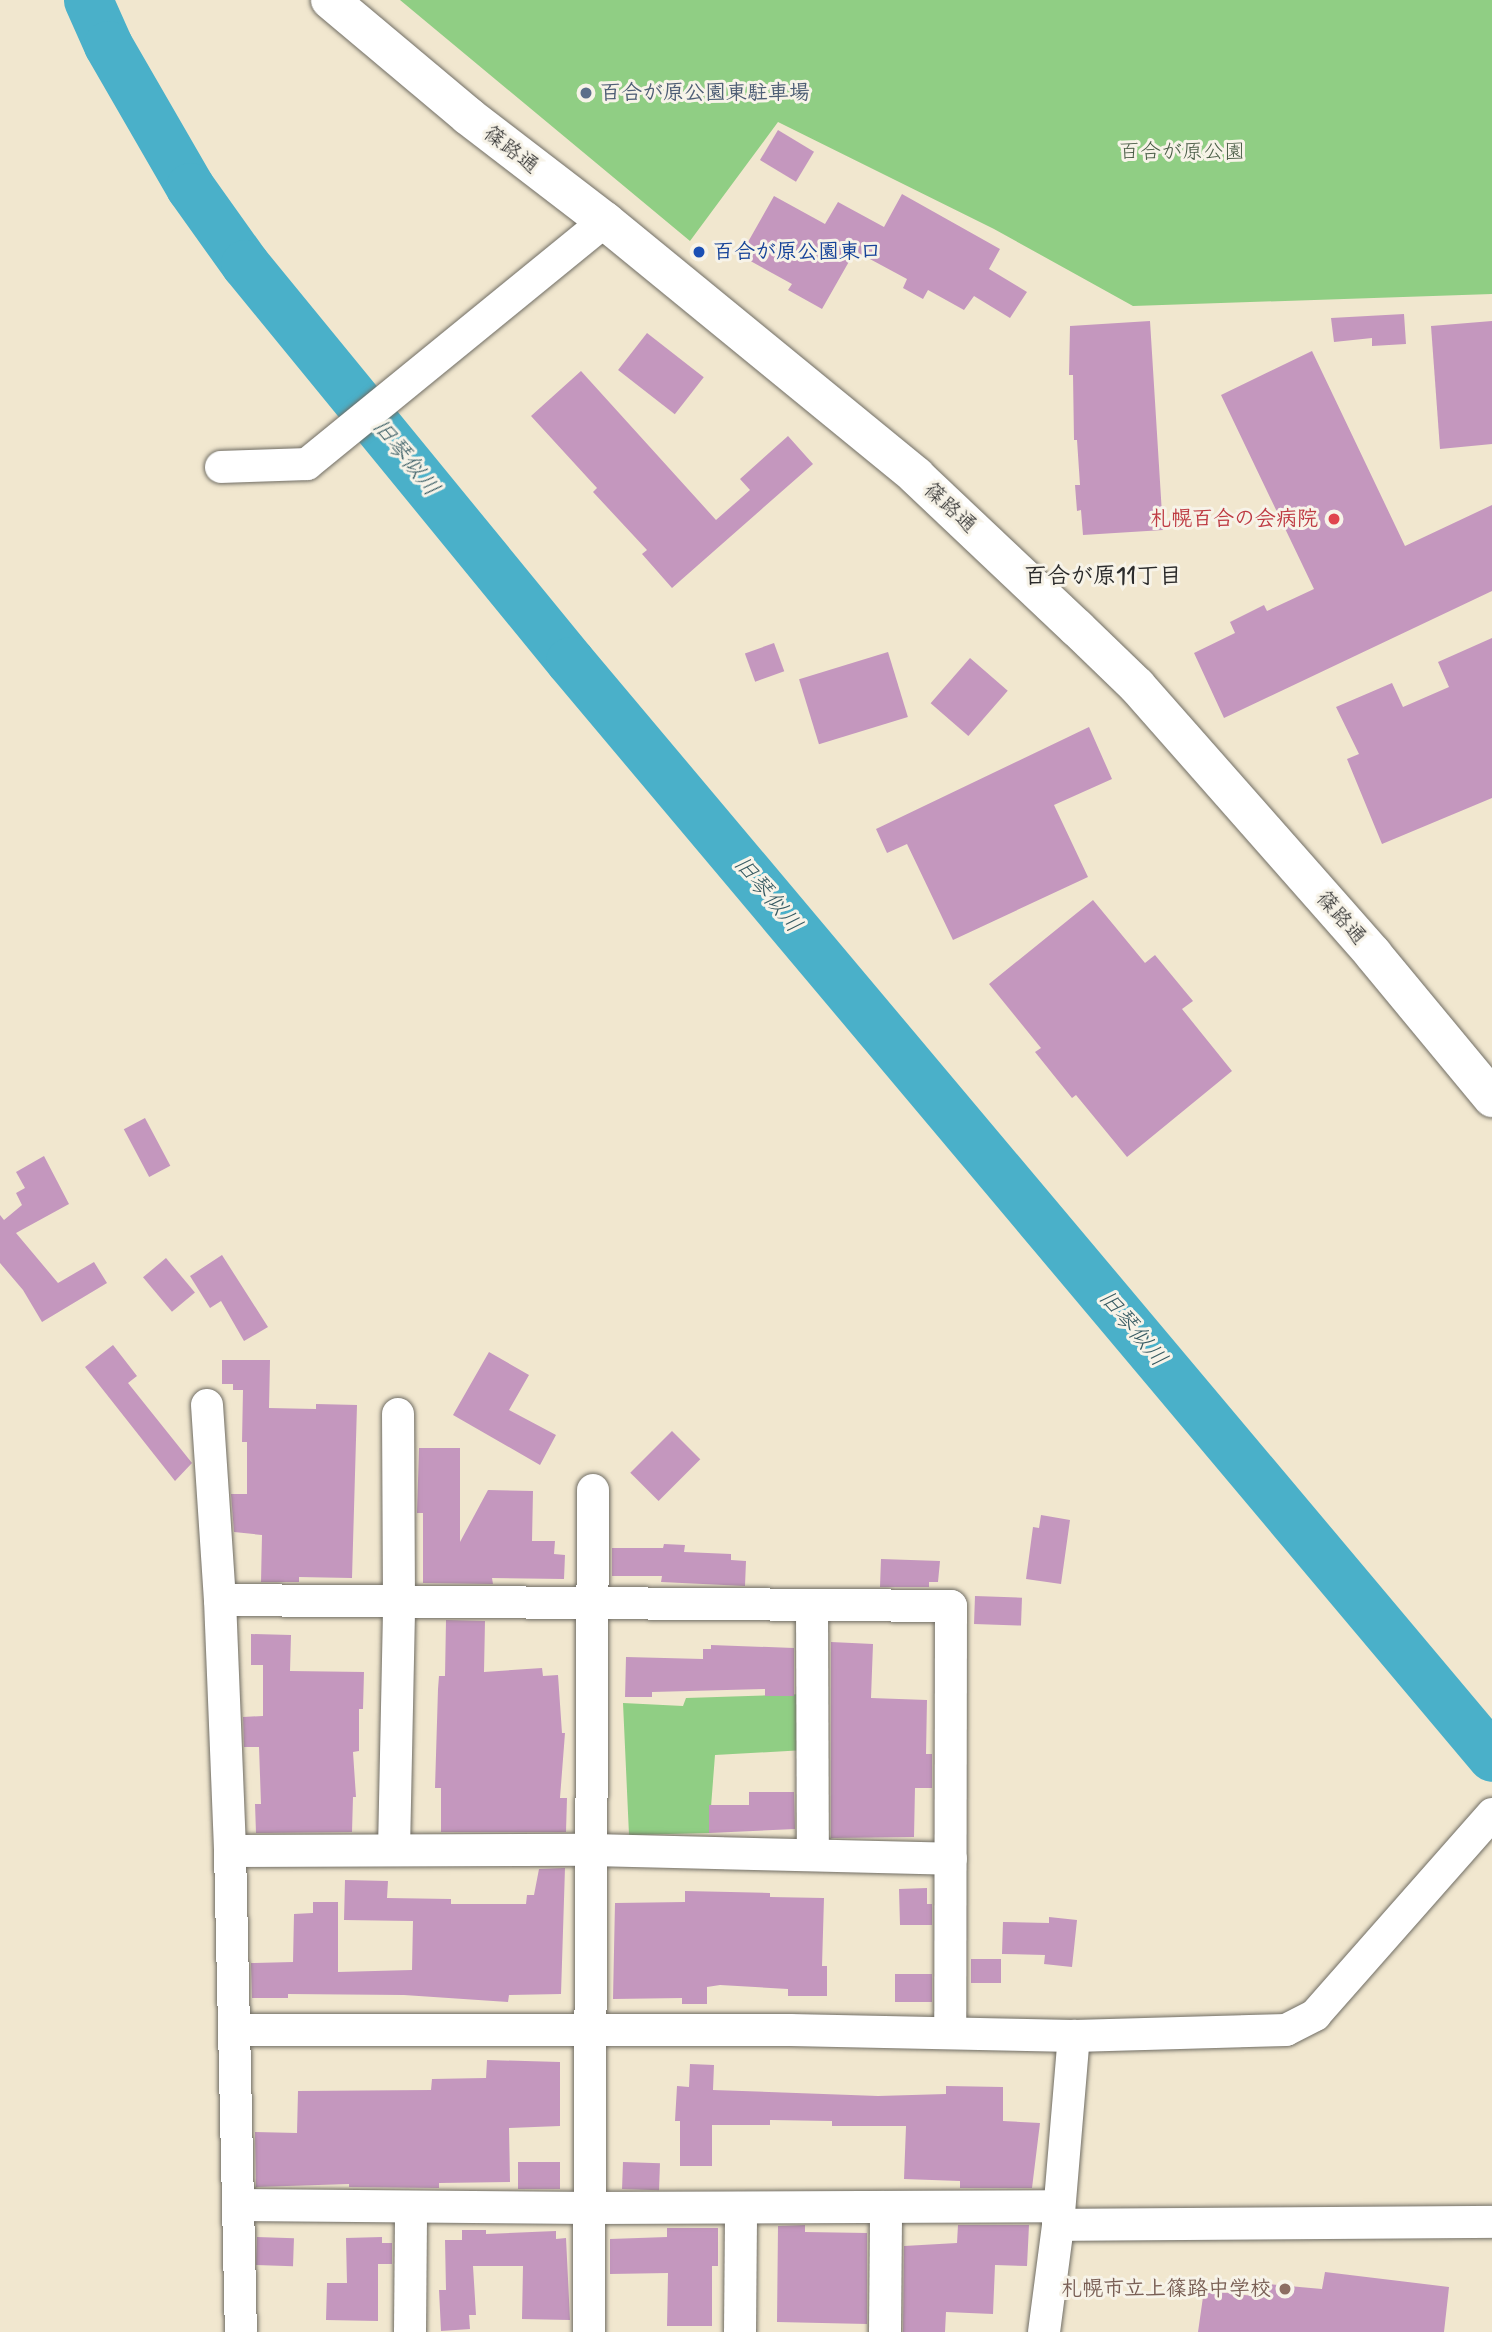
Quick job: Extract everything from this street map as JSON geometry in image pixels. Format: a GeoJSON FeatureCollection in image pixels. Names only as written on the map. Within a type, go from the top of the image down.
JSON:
{"type":"FeatureCollection","features":[{"type":"Feature","properties":{"kind":"street","name":"篠路通"},"geometry":{"type":"LineString","coordinates":[[330,0],[468,116],[604,221],[916,477],[1137,686],[1373,954],[1492,1098]]}},
{"type":"Feature","properties":{"kind":"street"},"geometry":{"type":"LineString","coordinates":[[221,467],[307,464],[604,221]]}},
{"type":"Feature","properties":{"kind":"street"},"geometry":{"type":"LineString","coordinates":[[207,1405],[220,1600],[230,1851],[242,2332]]}},
{"type":"Feature","properties":{"kind":"street"},"geometry":{"type":"LineString","coordinates":[[394,1850],[400,1601],[398,1414]]}},
{"type":"Feature","properties":{"kind":"street"},"geometry":{"type":"LineString","coordinates":[[589,2332],[593,1490]]}},
{"type":"Feature","properties":{"kind":"street"},"geometry":{"type":"LineString","coordinates":[[220,1600],[951,1606],[950,2034]]}},
{"type":"Feature","properties":{"kind":"street"},"geometry":{"type":"LineString","coordinates":[[812,1605],[813,1855]]}},
{"type":"Feature","properties":{"kind":"street"},"geometry":{"type":"LineString","coordinates":[[236,2030],[590,2029],[1074,2036],[1286,2030],[1315,2015],[1492,1814]]}},
{"type":"Feature","properties":{"kind":"street"},"geometry":{"type":"LineString","coordinates":[[230,1851],[592,1850],[951,1859]]}},
{"type":"Feature","properties":{"kind":"street"},"geometry":{"type":"LineString","coordinates":[[1045,2332],[1074,2036]]}},
{"type":"Feature","properties":{"kind":"street"},"geometry":{"type":"LineString","coordinates":[[239,2205],[886,2207],[1058,2215],[1492,2222]]}},
{"type":"Feature","properties":{"kind":"street"},"geometry":{"type":"LineString","coordinates":[[410,2332],[411,2207]]}},
{"type":"Feature","properties":{"kind":"street"},"geometry":{"type":"LineString","coordinates":[[885,2332],[886,2207]]}},
{"type":"Feature","properties":{"kind":"street"},"geometry":{"type":"LineString","coordinates":[[740,2332],[741,2208]]}},
{"type":"Feature","properties":{"kind":"green space","name":"百合が原公園"},"geometry":{"type":"Polygon","coordinates":[[[400,0],[1492,0],[1492,294],[1133,306],[994,229],[778,122],[690,241],[400,0]]]}},
{"type":"Feature","properties":{"kind":"green space"},"geometry":{"type":"Polygon","coordinates":[[[805,1694],[805,1750],[715,1755],[709,1833],[629,1835],[623,1703],[683,1706],[686,1698],[805,1694]]]}},
{"type":"Feature","properties":{"kind":"building"},"geometry":{"type":"Polygon","coordinates":[[[778,130],[814,152],[796,182],[760,160],[778,130]]]}},
{"type":"Feature","properties":{"kind":"building"},"geometry":{"type":"Polygon","coordinates":[[[902,194],[1000,249],[989,269],[1027,292],[1010,318],[974,296],[964,310],[928,290],[923,299],[903,288],[907,279],[855,251],[822,309],[788,290],[792,284],[745,258],[749,252],[744,249],[774,196],[825,224],[838,202],[884,227],[902,194]]]}},
{"type":"Feature","properties":{"kind":"building"},"geometry":{"type":"Polygon","coordinates":[[[1404,314],[1406,344],[1372,346],[1372,338],[1334,342],[1331,318],[1404,314]]]}},
{"type":"Feature","properties":{"kind":"building"},"geometry":{"type":"Polygon","coordinates":[[[1150,321],[1163,530],[1083,535],[1081,510],[1077,511],[1075,485],[1080,485],[1077,440],[1074,440],[1073,375],[1069,375],[1070,326],[1150,321]]]}},
{"type":"Feature","properties":{"kind":"building"},"geometry":{"type":"Polygon","coordinates":[[[1492,321],[1492,444],[1440,449],[1431,326],[1492,321]]]}},
{"type":"Feature","properties":{"kind":"building"},"geometry":{"type":"Polygon","coordinates":[[[647,333],[704,377],[675,414],[618,370],[647,333]]]}},
{"type":"Feature","properties":{"kind":"building"},"geometry":{"type":"Polygon","coordinates":[[[1312,351],[1405,546],[1492,505],[1492,591],[1224,718],[1194,653],[1235,633],[1230,622],[1264,605],[1267,611],[1314,589],[1221,395],[1312,351]]]}},
{"type":"Feature","properties":{"kind":"building"},"geometry":{"type":"Polygon","coordinates":[[[581,371],[716,520],[750,490],[740,479],[788,436],[813,464],[672,588],[642,554],[647,550],[593,492],[597,488],[531,416],[581,371]]]}},
{"type":"Feature","properties":{"kind":"building"},"geometry":{"type":"Polygon","coordinates":[[[1492,638],[1492,798],[1382,844],[1347,759],[1359,754],[1336,707],[1392,683],[1403,707],[1449,687],[1438,662],[1492,638]]]}},
{"type":"Feature","properties":{"kind":"building"},"geometry":{"type":"Polygon","coordinates":[[[774,643],[784,671],[755,682],[745,654],[774,643]]]}},
{"type":"Feature","properties":{"kind":"building"},"geometry":{"type":"Polygon","coordinates":[[[888,652],[908,717],[819,744],[799,679],[888,652]]]}},
{"type":"Feature","properties":{"kind":"building"},"geometry":{"type":"Polygon","coordinates":[[[970,658],[1008,691],[968,736],[931,703],[970,658]]]}},
{"type":"Feature","properties":{"kind":"building"},"geometry":{"type":"Polygon","coordinates":[[[1089,727],[1112,779],[1054,805],[1088,877],[953,940],[907,844],[887,853],[876,829],[1089,727]]]}},
{"type":"Feature","properties":{"kind":"building"},"geometry":{"type":"Polygon","coordinates":[[[1093,900],[1145,963],[1155,955],[1193,1001],[1182,1009],[1232,1071],[1127,1157],[1076,1095],[1072,1098],[1035,1052],[1041,1048],[989,984],[1093,900]]]}},
{"type":"Feature","properties":{"kind":"building"},"geometry":{"type":"Polygon","coordinates":[[[145,1118],[170,1166],[149,1177],[124,1129],[145,1118]]]}},
{"type":"Feature","properties":{"kind":"building"},"geometry":{"type":"Polygon","coordinates":[[[44,1156],[69,1204],[16,1233],[58,1283],[94,1262],[107,1283],[42,1322],[23,1290],[0,1263],[0,1215],[4,1220],[22,1205],[16,1193],[25,1188],[16,1172],[44,1156]]]}},
{"type":"Feature","properties":{"kind":"building"},"geometry":{"type":"Polygon","coordinates":[[[222,1255],[268,1327],[244,1341],[221,1301],[210,1308],[190,1276],[222,1255]]]}},
{"type":"Feature","properties":{"kind":"building"},"geometry":{"type":"Polygon","coordinates":[[[166,1258],[195,1292],[172,1312],[143,1277],[166,1258]]]}},
{"type":"Feature","properties":{"kind":"building"},"geometry":{"type":"Polygon","coordinates":[[[113,1345],[137,1376],[128,1383],[192,1463],[175,1481],[85,1367],[113,1345]]]}},
{"type":"Feature","properties":{"kind":"building"},"geometry":{"type":"Polygon","coordinates":[[[489,1352],[529,1375],[509,1410],[556,1435],[540,1465],[453,1415],[489,1352]]]}},
{"type":"Feature","properties":{"kind":"building"},"geometry":{"type":"Polygon","coordinates":[[[222,1360],[270,1360],[269,1408],[316,1409],[316,1404],[357,1405],[352,1578],[299,1577],[299,1582],[261,1582],[262,1535],[234,1532],[231,1494],[247,1494],[247,1442],[242,1442],[243,1390],[233,1390],[233,1384],[222,1384],[222,1360]]]}},
{"type":"Feature","properties":{"kind":"building"},"geometry":{"type":"Polygon","coordinates":[[[672,1431],[700,1459],[659,1501],[630,1473],[672,1431]]]}},
{"type":"Feature","properties":{"kind":"building"},"geometry":{"type":"Polygon","coordinates":[[[419,1448],[460,1448],[460,1542],[488,1490],[533,1491],[532,1541],[555,1541],[554,1554],[565,1555],[564,1579],[492,1578],[493,1584],[423,1583],[423,1513],[417,1513],[419,1448]]]}},
{"type":"Feature","properties":{"kind":"building"},"geometry":{"type":"Polygon","coordinates":[[[1041,1515],[1070,1520],[1061,1584],[1026,1579],[1033,1527],[1039,1528],[1041,1515]]]}},
{"type":"Feature","properties":{"kind":"building"},"geometry":{"type":"Polygon","coordinates":[[[664,1544],[685,1545],[684,1552],[731,1554],[731,1560],[746,1561],[745,1586],[661,1582],[662,1576],[612,1576],[612,1548],[663,1548],[664,1544]]]}},
{"type":"Feature","properties":{"kind":"building"},"geometry":{"type":"Polygon","coordinates":[[[881,1559],[940,1561],[938,1582],[929,1582],[929,1587],[880,1587],[881,1559]]]}},
{"type":"Feature","properties":{"kind":"building"},"geometry":{"type":"Polygon","coordinates":[[[975,1596],[1022,1598],[1021,1626],[974,1624],[975,1596]]]}},
{"type":"Feature","properties":{"kind":"building"},"geometry":{"type":"Polygon","coordinates":[[[446,1620],[485,1621],[484,1672],[542,1668],[543,1676],[558,1675],[562,1733],[565,1733],[560,1798],[567,1798],[566,1832],[441,1832],[441,1788],[435,1788],[438,1689],[439,1676],[445,1676],[446,1620]]]}},
{"type":"Feature","properties":{"kind":"building"},"geometry":{"type":"Polygon","coordinates":[[[251,1634],[291,1635],[290,1671],[364,1672],[363,1709],[359,1709],[359,1751],[353,1752],[356,1797],[353,1797],[352,1832],[256,1833],[255,1804],[261,1804],[259,1747],[244,1747],[243,1717],[263,1716],[263,1665],[251,1665],[251,1634]]]}},
{"type":"Feature","properties":{"kind":"building"},"geometry":{"type":"Polygon","coordinates":[[[831,1642],[873,1644],[871,1698],[927,1700],[926,1754],[932,1754],[932,1788],[915,1788],[914,1837],[831,1838],[831,1642]]]}},
{"type":"Feature","properties":{"kind":"building"},"geometry":{"type":"Polygon","coordinates":[[[711,1645],[794,1648],[794,1696],[765,1696],[765,1689],[652,1692],[652,1697],[625,1697],[626,1657],[703,1659],[703,1649],[711,1649],[711,1645]]]}},
{"type":"Feature","properties":{"kind":"building"},"geometry":{"type":"Polygon","coordinates":[[[749,1792],[794,1792],[795,1829],[709,1833],[709,1805],[749,1805],[749,1792]]]}},
{"type":"Feature","properties":{"kind":"building"},"geometry":{"type":"Polygon","coordinates":[[[565,1868],[561,1994],[509,1995],[508,2002],[404,1995],[288,1994],[288,1998],[252,1998],[251,1963],[293,1962],[294,1914],[313,1913],[313,1902],[338,1902],[338,1972],[412,1970],[413,1921],[344,1920],[345,1880],[388,1881],[387,1898],[451,1899],[451,1904],[526,1904],[527,1895],[534,1895],[539,1869],[565,1868]]]}},
{"type":"Feature","properties":{"kind":"building"},"geometry":{"type":"Polygon","coordinates":[[[927,1888],[927,1904],[932,1904],[932,1925],[900,1925],[899,1889],[927,1888]]]}},
{"type":"Feature","properties":{"kind":"building"},"geometry":{"type":"Polygon","coordinates":[[[685,1891],[770,1893],[770,1897],[824,1898],[822,1966],[827,1966],[827,1996],[788,1996],[788,1989],[720,1985],[707,1987],[707,2004],[682,2004],[682,1998],[613,1999],[615,1903],[685,1902],[685,1891]]]}},
{"type":"Feature","properties":{"kind":"building"},"geometry":{"type":"Polygon","coordinates":[[[1049,1917],[1077,1920],[1072,1967],[1044,1964],[1045,1955],[1002,1954],[1003,1922],[1049,1923],[1049,1917]]]}},
{"type":"Feature","properties":{"kind":"building"},"geometry":{"type":"Polygon","coordinates":[[[971,1959],[1001,1959],[1001,1983],[971,1983],[971,1959]]]}},
{"type":"Feature","properties":{"kind":"building"},"geometry":{"type":"Polygon","coordinates":[[[895,1974],[932,1974],[932,2002],[895,2002],[895,1974]]]}},
{"type":"Feature","properties":{"kind":"building"},"geometry":{"type":"Polygon","coordinates":[[[487,2060],[560,2062],[560,2126],[509,2128],[510,2182],[439,2183],[439,2188],[349,2187],[349,2184],[256,2187],[255,2132],[297,2133],[298,2091],[431,2090],[432,2079],[486,2078],[487,2060]]]}},
{"type":"Feature","properties":{"kind":"building"},"geometry":{"type":"Polygon","coordinates":[[[690,2064],[714,2065],[713,2090],[878,2096],[946,2094],[946,2086],[1003,2087],[1003,2121],[1040,2123],[1032,2188],[960,2188],[960,2181],[904,2179],[906,2126],[832,2126],[832,2121],[770,2120],[770,2125],[712,2125],[712,2166],[680,2166],[680,2121],[675,2121],[677,2086],[689,2087],[690,2064]]]}},
{"type":"Feature","properties":{"kind":"building"},"geometry":{"type":"Polygon","coordinates":[[[518,2162],[560,2162],[560,2189],[518,2189],[518,2162]]]}},
{"type":"Feature","properties":{"kind":"building"},"geometry":{"type":"Polygon","coordinates":[[[623,2162],[660,2163],[659,2190],[622,2189],[623,2162]]]}},
{"type":"Feature","properties":{"kind":"building"},"geometry":{"type":"Polygon","coordinates":[[[805,2225],[805,2232],[867,2233],[867,2324],[777,2322],[778,2226],[805,2225]]]}},
{"type":"Feature","properties":{"kind":"building"},"geometry":{"type":"Polygon","coordinates":[[[958,2225],[1029,2225],[1027,2266],[995,2265],[993,2314],[946,2312],[945,2332],[903,2332],[904,2246],[957,2243],[958,2225]]]}},
{"type":"Feature","properties":{"kind":"building"},"geometry":{"type":"Polygon","coordinates":[[[667,2228],[718,2228],[718,2266],[712,2266],[712,2326],[667,2326],[668,2273],[610,2274],[610,2239],[667,2237],[667,2228]]]}},
{"type":"Feature","properties":{"kind":"building"},"geometry":{"type":"Polygon","coordinates":[[[462,2230],[486,2230],[486,2234],[556,2231],[556,2239],[566,2238],[570,2320],[522,2319],[523,2266],[473,2266],[476,2315],[469,2315],[470,2329],[441,2331],[439,2290],[446,2290],[445,2240],[462,2240],[462,2230]]]}},
{"type":"Feature","properties":{"kind":"building"},"geometry":{"type":"Polygon","coordinates":[[[257,2237],[294,2238],[293,2266],[256,2265],[257,2237]]]}},
{"type":"Feature","properties":{"kind":"building"},"geometry":{"type":"Polygon","coordinates":[[[382,2237],[382,2243],[392,2243],[392,2264],[378,2264],[378,2321],[326,2320],[327,2283],[347,2283],[346,2238],[382,2237]]]}},
{"type":"Feature","properties":{"kind":"building"},"geometry":{"type":"Polygon","coordinates":[[[1325,2272],[1449,2287],[1444,2332],[1198,2332],[1204,2290],[1253,2296],[1266,2284],[1322,2289],[1325,2272]]]}},
{"type":"Feature","properties":{"kind":"waterway","name":"旧琴似川"},"geometry":{"type":"LineString","coordinates":[[88,0],[108,45],[190,187],[245,264],[570,661],[1492,1757]]}},
{"type":"Feature","properties":{"kind":"place","name":"百合が原公園東駐車場"},"geometry":{"type":"Point","coordinates":[586,93]}},
{"type":"Feature","properties":{"kind":"place","name":"百合が原公園東口"},"geometry":{"type":"Point","coordinates":[699,252]}},
{"type":"Feature","properties":{"kind":"place","name":"札幌百合の会病院"},"geometry":{"type":"Point","coordinates":[1334,519]}},
{"type":"Feature","properties":{"kind":"place","name":"札幌市立上篠路中学校"},"geometry":{"type":"Point","coordinates":[1285,2289]}},
{"type":"Feature","properties":{"kind":"district","name":"百合が原11丁目"},"geometry":{"type":"Point","coordinates":[1103,577]}}]}
